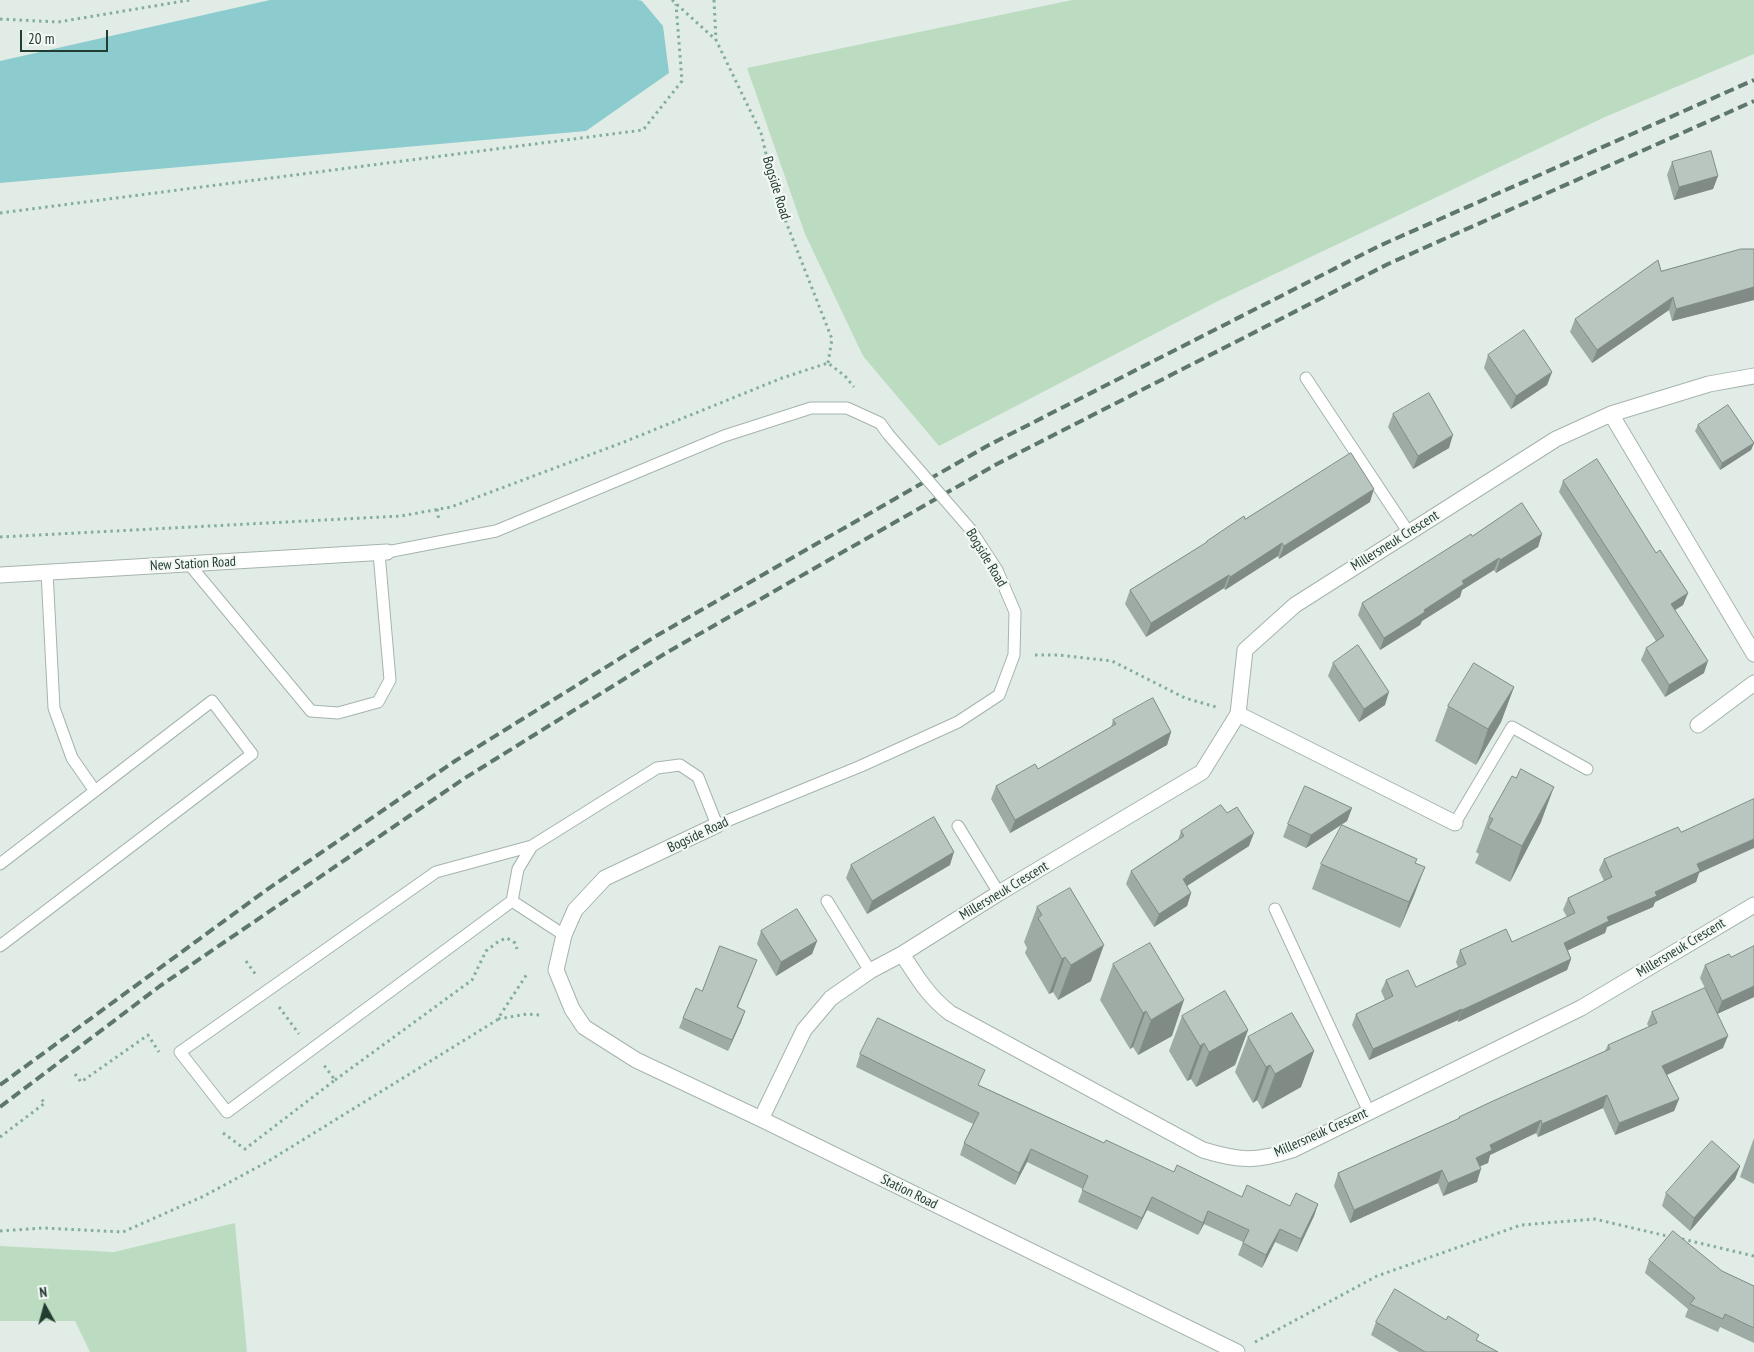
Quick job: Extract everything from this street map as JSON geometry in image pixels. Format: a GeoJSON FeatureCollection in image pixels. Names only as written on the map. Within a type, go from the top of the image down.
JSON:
{"type":"FeatureCollection","features":[{"type":"Feature","properties":{"kind":"street","name":"Millersneuk Crescent"},"geometry":{"type":"LineString","coordinates":[[762,1119],[804,1030],[831,998],[870,971],[902,954],[999,893],[1202,772],[1238,714],[1245,650],[1295,605],[1556,439],[1611,414],[1709,384],[1754,376]]}},
{"type":"Feature","properties":{"kind":"street"},"geometry":{"type":"LineString","coordinates":[[1611,414],[1754,654]]}},
{"type":"Feature","properties":{"kind":"street","name":"New Station Road"},"geometry":{"type":"LineString","coordinates":[[0,575],[383,552]]}},
{"type":"Feature","properties":{"kind":"street"},"geometry":{"type":"LineString","coordinates":[[1698,725],[1754,683]]}},
{"type":"Feature","properties":{"kind":"street"},"geometry":{"type":"LineString","coordinates":[[1238,714],[1455,824]]}},
{"type":"Feature","properties":{"kind":"street","name":"Bogside Road"},"geometry":{"type":"LineString","coordinates":[[584,1027],[572,1009],[556,970],[564,935],[574,910],[605,878],[717,825]]}},
{"type":"Feature","properties":{"kind":"street","name":"Millersneuk Crescent"},"geometry":{"type":"LineString","coordinates":[[902,954],[935,1002],[950,1013],[1203,1150],[1227,1157],[1250,1160],[1271,1157],[1292,1150],[1581,1008],[1754,905]]}},
{"type":"Feature","properties":{"kind":"street","name":"Station Road"},"geometry":{"type":"LineString","coordinates":[[584,1027],[636,1060],[762,1119],[1237,1352]]}},
{"type":"Feature","properties":{"kind":"lane"},"geometry":{"type":"LineString","coordinates":[[1306,378],[1409,533]]}},
{"type":"Feature","properties":{"kind":"lane","name":"Bogside Road"},"geometry":{"type":"LineString","coordinates":[[383,552],[496,531],[724,436],[811,408],[847,408],[880,424],[971,530],[997,570],[1015,612],[1014,655],[999,695],[958,722],[861,766],[717,825]]}},
{"type":"Feature","properties":{"kind":"lane"},"geometry":{"type":"LineString","coordinates":[[190,564],[311,711],[338,713],[378,702],[390,680],[383,552]]}},
{"type":"Feature","properties":{"kind":"lane"},"geometry":{"type":"LineString","coordinates":[[47,572],[54,708],[72,758],[95,791]]}},
{"type":"Feature","properties":{"kind":"lane"},"geometry":{"type":"LineString","coordinates":[[0,864],[212,702],[252,754],[0,946]]}},
{"type":"Feature","properties":{"kind":"lane"},"geometry":{"type":"LineString","coordinates":[[1455,824],[1512,727],[1586,769]]}},
{"type":"Feature","properties":{"kind":"lane"},"geometry":{"type":"LineString","coordinates":[[532,846],[518,869],[512,901],[227,1112],[180,1052],[436,872],[532,846],[657,768],[680,765],[698,777],[717,825]]}},
{"type":"Feature","properties":{"kind":"lane"},"geometry":{"type":"LineString","coordinates":[[958,826],[999,893]]}},
{"type":"Feature","properties":{"kind":"lane"},"geometry":{"type":"LineString","coordinates":[[512,901],[564,935]]}},
{"type":"Feature","properties":{"kind":"lane"},"geometry":{"type":"LineString","coordinates":[[827,901],[870,971]]}},
{"type":"Feature","properties":{"kind":"lane"},"geometry":{"type":"LineString","coordinates":[[1275,909],[1369,1112]]}},
{"type":"Feature","properties":{"kind":"path"},"geometry":{"type":"LineString","coordinates":[[0,19],[58,22],[190,0]]}},
{"type":"Feature","properties":{"kind":"path"},"geometry":{"type":"LineString","coordinates":[[672,0],[716,40]]}},
{"type":"Feature","properties":{"kind":"path"},"geometry":{"type":"LineString","coordinates":[[714,0],[716,40]]}},
{"type":"Feature","properties":{"kind":"path"},"geometry":{"type":"LineString","coordinates":[[0,214],[643,130],[682,81],[676,4]]}},
{"type":"Feature","properties":{"kind":"path","name":"Bogside Road"},"geometry":{"type":"LineString","coordinates":[[716,40],[761,133],[777,199],[832,339],[828,363]]}},
{"type":"Feature","properties":{"kind":"path"},"geometry":{"type":"LineString","coordinates":[[0,536],[401,516],[451,507],[624,442],[782,378],[828,363],[845,376],[856,390]]}},
{"type":"Feature","properties":{"kind":"path"},"geometry":{"type":"LineString","coordinates":[[1014,655],[1059,656],[1112,661],[1186,698],[1238,714]]}},
{"type":"Feature","properties":{"kind":"path"},"geometry":{"type":"LineString","coordinates":[[335,1080],[472,980],[486,951],[507,938],[515,943],[517,949]]}},
{"type":"Feature","properties":{"kind":"path"},"geometry":{"type":"LineString","coordinates":[[497,1020],[527,974]]}},
{"type":"Feature","properties":{"kind":"path"},"geometry":{"type":"LineString","coordinates":[[0,1231],[43,1228],[123,1232],[204,1196],[267,1162],[497,1020],[527,1014],[540,1015]]}},
{"type":"Feature","properties":{"kind":"path"},"geometry":{"type":"LineString","coordinates":[[75,1074],[81,1082],[148,1035]]}},
{"type":"Feature","properties":{"kind":"path"},"geometry":{"type":"LineString","coordinates":[[0,1137],[45,1103],[41,1099]]}},
{"type":"Feature","properties":{"kind":"path"},"geometry":{"type":"LineString","coordinates":[[1254,1342],[1377,1276],[1521,1225],[1595,1219],[1754,1256]]}},
{"type":"Feature","properties":{"kind":"green space"},"geometry":{"type":"Polygon","coordinates":[[[1072,0],[1754,0],[1754,54],[1605,117],[1216,302],[939,446],[863,356],[805,234],[747,68],[1072,0]]]}},
{"type":"Feature","properties":{"kind":"green space"},"geometry":{"type":"Polygon","coordinates":[[[235,1223],[247,1352],[90,1352],[75,1321],[0,1321],[0,1246],[114,1252],[235,1223]]]}},
{"type":"Feature","properties":{"kind":"water"},"geometry":{"type":"Polygon","coordinates":[[[270,0],[638,0],[642,1],[663,26],[669,73],[586,131],[0,183],[0,61],[270,0]]]}},
{"type":"Feature","properties":{"kind":"building"},"geometry":{"type":"Polygon","coordinates":[[[1711,151],[1718,176],[1679,187],[1672,162],[1711,151]]]}},
{"type":"Feature","properties":{"kind":"building"},"geometry":{"type":"Polygon","coordinates":[[[1741,249],[1754,249],[1754,287],[1676,309],[1673,297],[1597,350],[1575,319],[1658,260],[1661,271],[1741,249]]]}},
{"type":"Feature","properties":{"kind":"building"},"geometry":{"type":"Polygon","coordinates":[[[1524,330],[1552,372],[1516,396],[1488,355],[1524,330]]]}},
{"type":"Feature","properties":{"kind":"building"},"geometry":{"type":"Polygon","coordinates":[[[1429,393],[1453,435],[1418,456],[1393,414],[1429,393]]]}},
{"type":"Feature","properties":{"kind":"building"},"geometry":{"type":"Polygon","coordinates":[[[1728,405],[1754,443],[1722,463],[1698,425],[1728,405]]]}},
{"type":"Feature","properties":{"kind":"building"},"geometry":{"type":"Polygon","coordinates":[[[1351,453],[1374,489],[1284,546],[1282,543],[1230,577],[1229,575],[1151,623],[1130,590],[1207,542],[1244,516],[1245,519],[1351,453]]]}},
{"type":"Feature","properties":{"kind":"building"},"geometry":{"type":"Polygon","coordinates":[[[1597,459],[1656,553],[1660,550],[1688,593],[1671,604],[1708,661],[1669,685],[1646,648],[1664,636],[1563,481],[1597,459]]]}},
{"type":"Feature","properties":{"kind":"building"},"geometry":{"type":"Polygon","coordinates":[[[1522,503],[1542,534],[1462,581],[1464,584],[1384,638],[1362,603],[1522,503]]]}},
{"type":"Feature","properties":{"kind":"building"},"geometry":{"type":"Polygon","coordinates":[[[1358,645],[1389,692],[1364,709],[1333,663],[1358,645]]]}},
{"type":"Feature","properties":{"kind":"building"},"geometry":{"type":"Polygon","coordinates":[[[1474,663],[1514,687],[1488,729],[1448,706],[1474,663]]]}},
{"type":"Feature","properties":{"kind":"building"},"geometry":{"type":"Polygon","coordinates":[[[1153,698],[1171,732],[1015,820],[996,786],[1035,764],[1038,769],[1116,724],[1113,720],[1153,698]]]}},
{"type":"Feature","properties":{"kind":"building"},"geometry":{"type":"Polygon","coordinates":[[[1521,769],[1554,787],[1522,846],[1488,828],[1493,819],[1489,817],[1512,776],[1516,778],[1521,769]]]}},
{"type":"Feature","properties":{"kind":"building"},"geometry":{"type":"Polygon","coordinates":[[[1305,786],[1352,808],[1311,835],[1288,824],[1305,786]]]}},
{"type":"Feature","properties":{"kind":"building"},"geometry":{"type":"Polygon","coordinates":[[[1754,799],[1754,839],[1697,864],[1700,871],[1655,892],[1657,896],[1607,917],[1609,921],[1564,943],[1571,959],[1373,1049],[1356,1014],[1393,996],[1386,980],[1408,970],[1416,987],[1466,964],[1460,950],[1506,929],[1512,942],[1575,913],[1568,898],[1612,877],[1604,859],[1678,827],[1681,832],[1754,799]]]}},
{"type":"Feature","properties":{"kind":"building"},"geometry":{"type":"Polygon","coordinates":[[[1221,805],[1227,813],[1237,807],[1254,833],[1185,877],[1183,879],[1191,893],[1159,914],[1131,871],[1184,836],[1181,831],[1221,805]]]}},
{"type":"Feature","properties":{"kind":"building"},"geometry":{"type":"Polygon","coordinates":[[[934,817],[954,852],[872,901],[851,865],[934,817]]]}},
{"type":"Feature","properties":{"kind":"building"},"geometry":{"type":"Polygon","coordinates":[[[1342,825],[1417,859],[1415,863],[1425,867],[1409,902],[1321,864],[1342,825]]]}},
{"type":"Feature","properties":{"kind":"building"},"geometry":{"type":"Polygon","coordinates":[[[1070,888],[1104,945],[1071,965],[1065,957],[1062,959],[1038,918],[1042,915],[1037,907],[1070,888]]]}},
{"type":"Feature","properties":{"kind":"building"},"geometry":{"type":"Polygon","coordinates":[[[797,909],[817,941],[781,962],[761,931],[797,909]]]}},
{"type":"Feature","properties":{"kind":"building"},"geometry":{"type":"Polygon","coordinates":[[[1150,943],[1184,1000],[1151,1020],[1146,1011],[1143,1013],[1113,964],[1150,943]]]}},
{"type":"Feature","properties":{"kind":"building"},"geometry":{"type":"Polygon","coordinates":[[[720,946],[757,960],[737,1007],[745,1011],[732,1040],[683,1018],[696,988],[702,991],[720,946]]]}},
{"type":"Feature","properties":{"kind":"building"},"geometry":{"type":"Polygon","coordinates":[[[1754,946],[1754,986],[1722,1001],[1705,965],[1729,954],[1731,957],[1754,946]]]}},
{"type":"Feature","properties":{"kind":"building"},"geometry":{"type":"Polygon","coordinates":[[[1705,988],[1728,1036],[1662,1066],[1679,1099],[1619,1123],[1607,1095],[1542,1124],[1541,1120],[1490,1145],[1492,1150],[1476,1158],[1481,1169],[1448,1183],[1442,1170],[1354,1210],[1338,1173],[1610,1049],[1608,1045],[1657,1023],[1652,1012],[1705,988]]]}},
{"type":"Feature","properties":{"kind":"building"},"geometry":{"type":"Polygon","coordinates":[[[1225,991],[1248,1030],[1209,1052],[1204,1043],[1200,1046],[1182,1016],[1225,991]]]}},
{"type":"Feature","properties":{"kind":"building"},"geometry":{"type":"Polygon","coordinates":[[[1292,1013],[1314,1051],[1275,1074],[1270,1065],[1266,1067],[1248,1037],[1292,1013]]]}},
{"type":"Feature","properties":{"kind":"building"},"geometry":{"type":"Polygon","coordinates":[[[878,1018],[985,1070],[978,1085],[1104,1143],[1106,1140],[1174,1172],[1177,1165],[1242,1197],[1247,1185],[1290,1206],[1296,1193],[1318,1204],[1301,1239],[1280,1229],[1266,1255],[1243,1243],[1249,1230],[1208,1211],[1203,1223],[1152,1197],[1142,1218],[1082,1190],[1088,1176],[1031,1149],[1019,1173],[964,1143],[979,1113],[860,1054],[878,1018]]]}},
{"type":"Feature","properties":{"kind":"building"},"geometry":{"type":"Polygon","coordinates":[[[1712,1141],[1740,1166],[1694,1218],[1666,1193],[1712,1141]]]}},
{"type":"Feature","properties":{"kind":"building"},"geometry":{"type":"Polygon","coordinates":[[[1673,1231],[1722,1271],[1754,1286],[1754,1328],[1725,1314],[1723,1319],[1690,1304],[1695,1298],[1649,1260],[1673,1231]]]}},
{"type":"Feature","properties":{"kind":"building"},"geometry":{"type":"Polygon","coordinates":[[[1395,1289],[1446,1320],[1448,1316],[1479,1335],[1476,1340],[1498,1352],[1425,1352],[1376,1322],[1395,1289]]]}},
{"type":"Feature","properties":{"kind":"railway"},"geometry":{"type":"LineString","coordinates":[[0,1085],[265,891],[455,761],[656,636],[987,446],[1379,246],[1754,80]]}},
{"type":"Feature","properties":{"kind":"railway"},"geometry":{"type":"LineString","coordinates":[[0,1107],[160,986],[465,778],[666,653],[997,464],[1388,264],[1754,101]]}}]}
